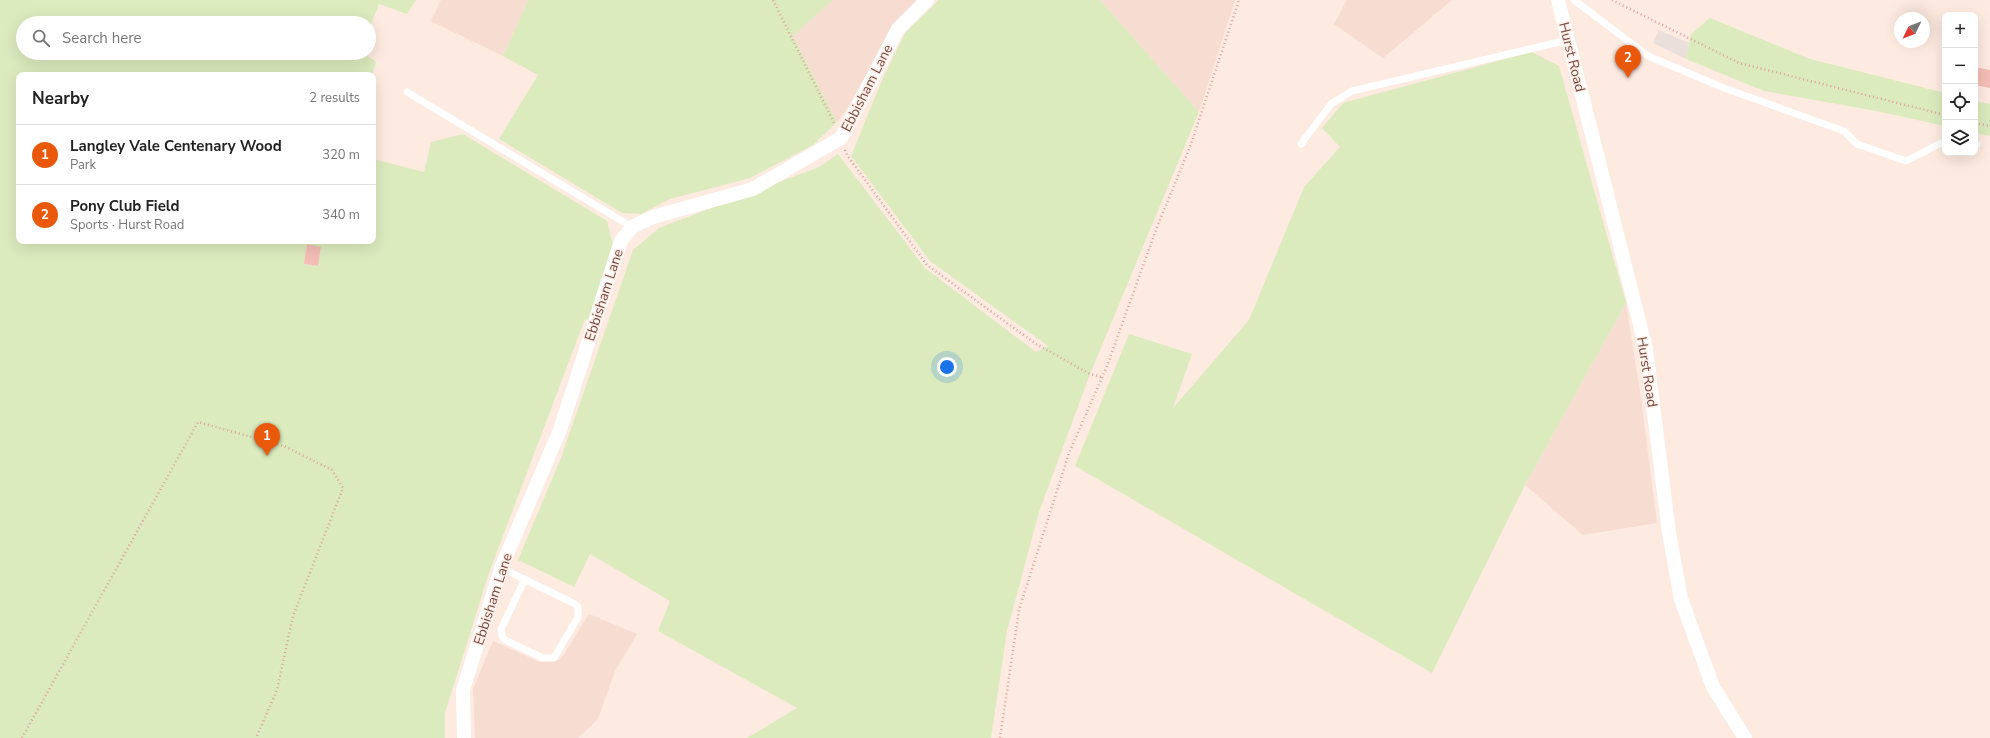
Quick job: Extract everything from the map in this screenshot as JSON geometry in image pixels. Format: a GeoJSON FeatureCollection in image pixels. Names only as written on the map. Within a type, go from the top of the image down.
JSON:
{"type":"FeatureCollection","features":[{"type":"Feature","properties":{"kind":"street","name":"Ebbisham Lane"},"geometry":{"type":"LineString","coordinates":[[464,738],[463,690],[501,568],[560,430],[622,241],[632,227],[653,216],[753,188],[842,138],[898,29],[927,0]]}},
{"type":"Feature","properties":{"kind":"street","name":"Hurst Road"},"geometry":{"type":"LineString","coordinates":[[1558,0],[1646,349],[1669,533],[1681,598],[1713,687],[1746,738]]}},
{"type":"Feature","properties":{"kind":"lane"},"geometry":{"type":"LineString","coordinates":[[1574,0],[1648,56],[1724,88],[1844,130],[1857,144],[1906,161],[1942,143]]}},
{"type":"Feature","properties":{"kind":"lane"},"geometry":{"type":"LineString","coordinates":[[1301,144],[1331,104],[1352,91],[1568,40]]}},
{"type":"Feature","properties":{"kind":"lane"},"geometry":{"type":"LineString","coordinates":[[408,92],[632,227]]}},
{"type":"Feature","properties":{"kind":"lane"},"geometry":{"type":"LineString","coordinates":[[501,568],[524,579],[575,604],[578,607],[578,617],[556,657],[551,659],[543,658],[512,643],[502,636],[501,629],[524,579]]}},
{"type":"Feature","properties":{"kind":"path"},"geometry":{"type":"LineString","coordinates":[[773,0],[842,138],[847,155],[927,265],[1036,344],[1090,374],[1101,377]]}},
{"type":"Feature","properties":{"kind":"path"},"geometry":{"type":"LineString","coordinates":[[1000,738],[1019,610],[1069,453],[1101,377],[1157,227],[1190,147],[1239,0]]}},
{"type":"Feature","properties":{"kind":"path"},"geometry":{"type":"LineString","coordinates":[[1612,0],[1740,63],[1942,114]]}},
{"type":"Feature","properties":{"kind":"path"},"geometry":{"type":"LineString","coordinates":[[1978,124],[1990,126]]}},
{"type":"Feature","properties":{"kind":"path"},"geometry":{"type":"LineString","coordinates":[[22,738],[198,422],[284,446],[332,470],[343,488],[293,616],[277,690],[256,738]]}},
{"type":"Feature","properties":{"kind":"shaded area"},"geometry":{"type":"Polygon","coordinates":[[[441,0],[528,0],[503,56],[431,21],[441,0]]]}},
{"type":"Feature","properties":{"kind":"shaded area"},"geometry":{"type":"Polygon","coordinates":[[[833,0],[922,0],[895,27],[846,110],[837,122],[793,36],[833,0]]]}},
{"type":"Feature","properties":{"kind":"shaded area"},"geometry":{"type":"Polygon","coordinates":[[[1100,0],[1235,0],[1199,112],[1100,0]]]}},
{"type":"Feature","properties":{"kind":"shaded area"},"geometry":{"type":"Polygon","coordinates":[[[1347,0],[1452,0],[1383,58],[1334,24],[1347,0]]]}},
{"type":"Feature","properties":{"kind":"shaded area"},"geometry":{"type":"Polygon","coordinates":[[[1659,30],[1689,43],[1686,59],[1653,43],[1659,30]]]}},
{"type":"Feature","properties":{"kind":"shaded area"},"geometry":{"type":"Polygon","coordinates":[[[1626,303],[1641,398],[1657,523],[1583,535],[1525,485],[1626,303]]]}},
{"type":"Feature","properties":{"kind":"shaded area"},"geometry":{"type":"Polygon","coordinates":[[[589,614],[637,634],[615,671],[598,719],[578,738],[475,738],[473,689],[493,641],[539,662],[561,659],[589,614]]]}},
{"type":"Feature","properties":{"kind":"green space"},"geometry":{"type":"Polygon","coordinates":[[[0,0],[416,0],[407,14],[379,4],[374,16],[16,16],[16,60],[373,60],[376,62],[373,72],[16,72],[16,244],[376,244],[376,160],[424,172],[431,142],[463,134],[607,221],[613,244],[595,322],[585,319],[489,573],[445,713],[445,738],[0,738],[0,0]],[[307,245],[304,264],[318,266],[321,247],[307,245]]]}},
{"type":"Feature","properties":{"kind":"green space"},"geometry":{"type":"Polygon","coordinates":[[[528,0],[833,0],[793,36],[837,122],[813,145],[750,178],[670,199],[641,214],[622,213],[499,139],[538,75],[503,56],[528,0]]]}},
{"type":"Feature","properties":{"kind":"green space"},"geometry":{"type":"Polygon","coordinates":[[[939,0],[1100,0],[1199,112],[1090,374],[1039,512],[1007,631],[991,738],[747,738],[797,708],[658,631],[670,601],[590,554],[574,587],[518,560],[561,458],[633,250],[659,228],[819,167],[838,154],[925,268],[1036,352],[1048,346],[930,261],[851,156],[882,80],[905,33],[939,0]]]}},
{"type":"Feature","properties":{"kind":"green space"},"geometry":{"type":"Polygon","coordinates":[[[1710,18],[1810,59],[1942,92],[1942,125],[1876,111],[1764,91],[1686,59],[1691,34],[1710,18]]]}},
{"type":"Feature","properties":{"kind":"green space"},"geometry":{"type":"Polygon","coordinates":[[[1532,52],[1559,66],[1626,303],[1525,485],[1432,673],[1075,466],[1129,334],[1192,354],[1173,408],[1249,320],[1304,187],[1340,147],[1322,128],[1343,103],[1532,52]]]}},
{"type":"Feature","properties":{"kind":"green space"},"geometry":{"type":"Polygon","coordinates":[[[1978,102],[1990,104],[1990,136],[1978,134],[1978,102]]]}},
{"type":"Feature","properties":{"kind":"building"},"geometry":{"type":"Polygon","coordinates":[[[1978,68],[1990,70],[1990,88],[1978,86],[1978,68]]]}},
{"type":"Feature","properties":{"kind":"building"},"geometry":{"type":"Polygon","coordinates":[[[307,244],[321,247],[318,266],[304,264],[307,244]]]}},
{"type":"Feature","properties":{"kind":"place","name":"Pony Club Field"},"geometry":{"type":"Point","coordinates":[1628,78]}},
{"type":"Feature","properties":{"kind":"place","name":"Langley Vale Centenary Wood"},"geometry":{"type":"Point","coordinates":[267,456]}}]}
